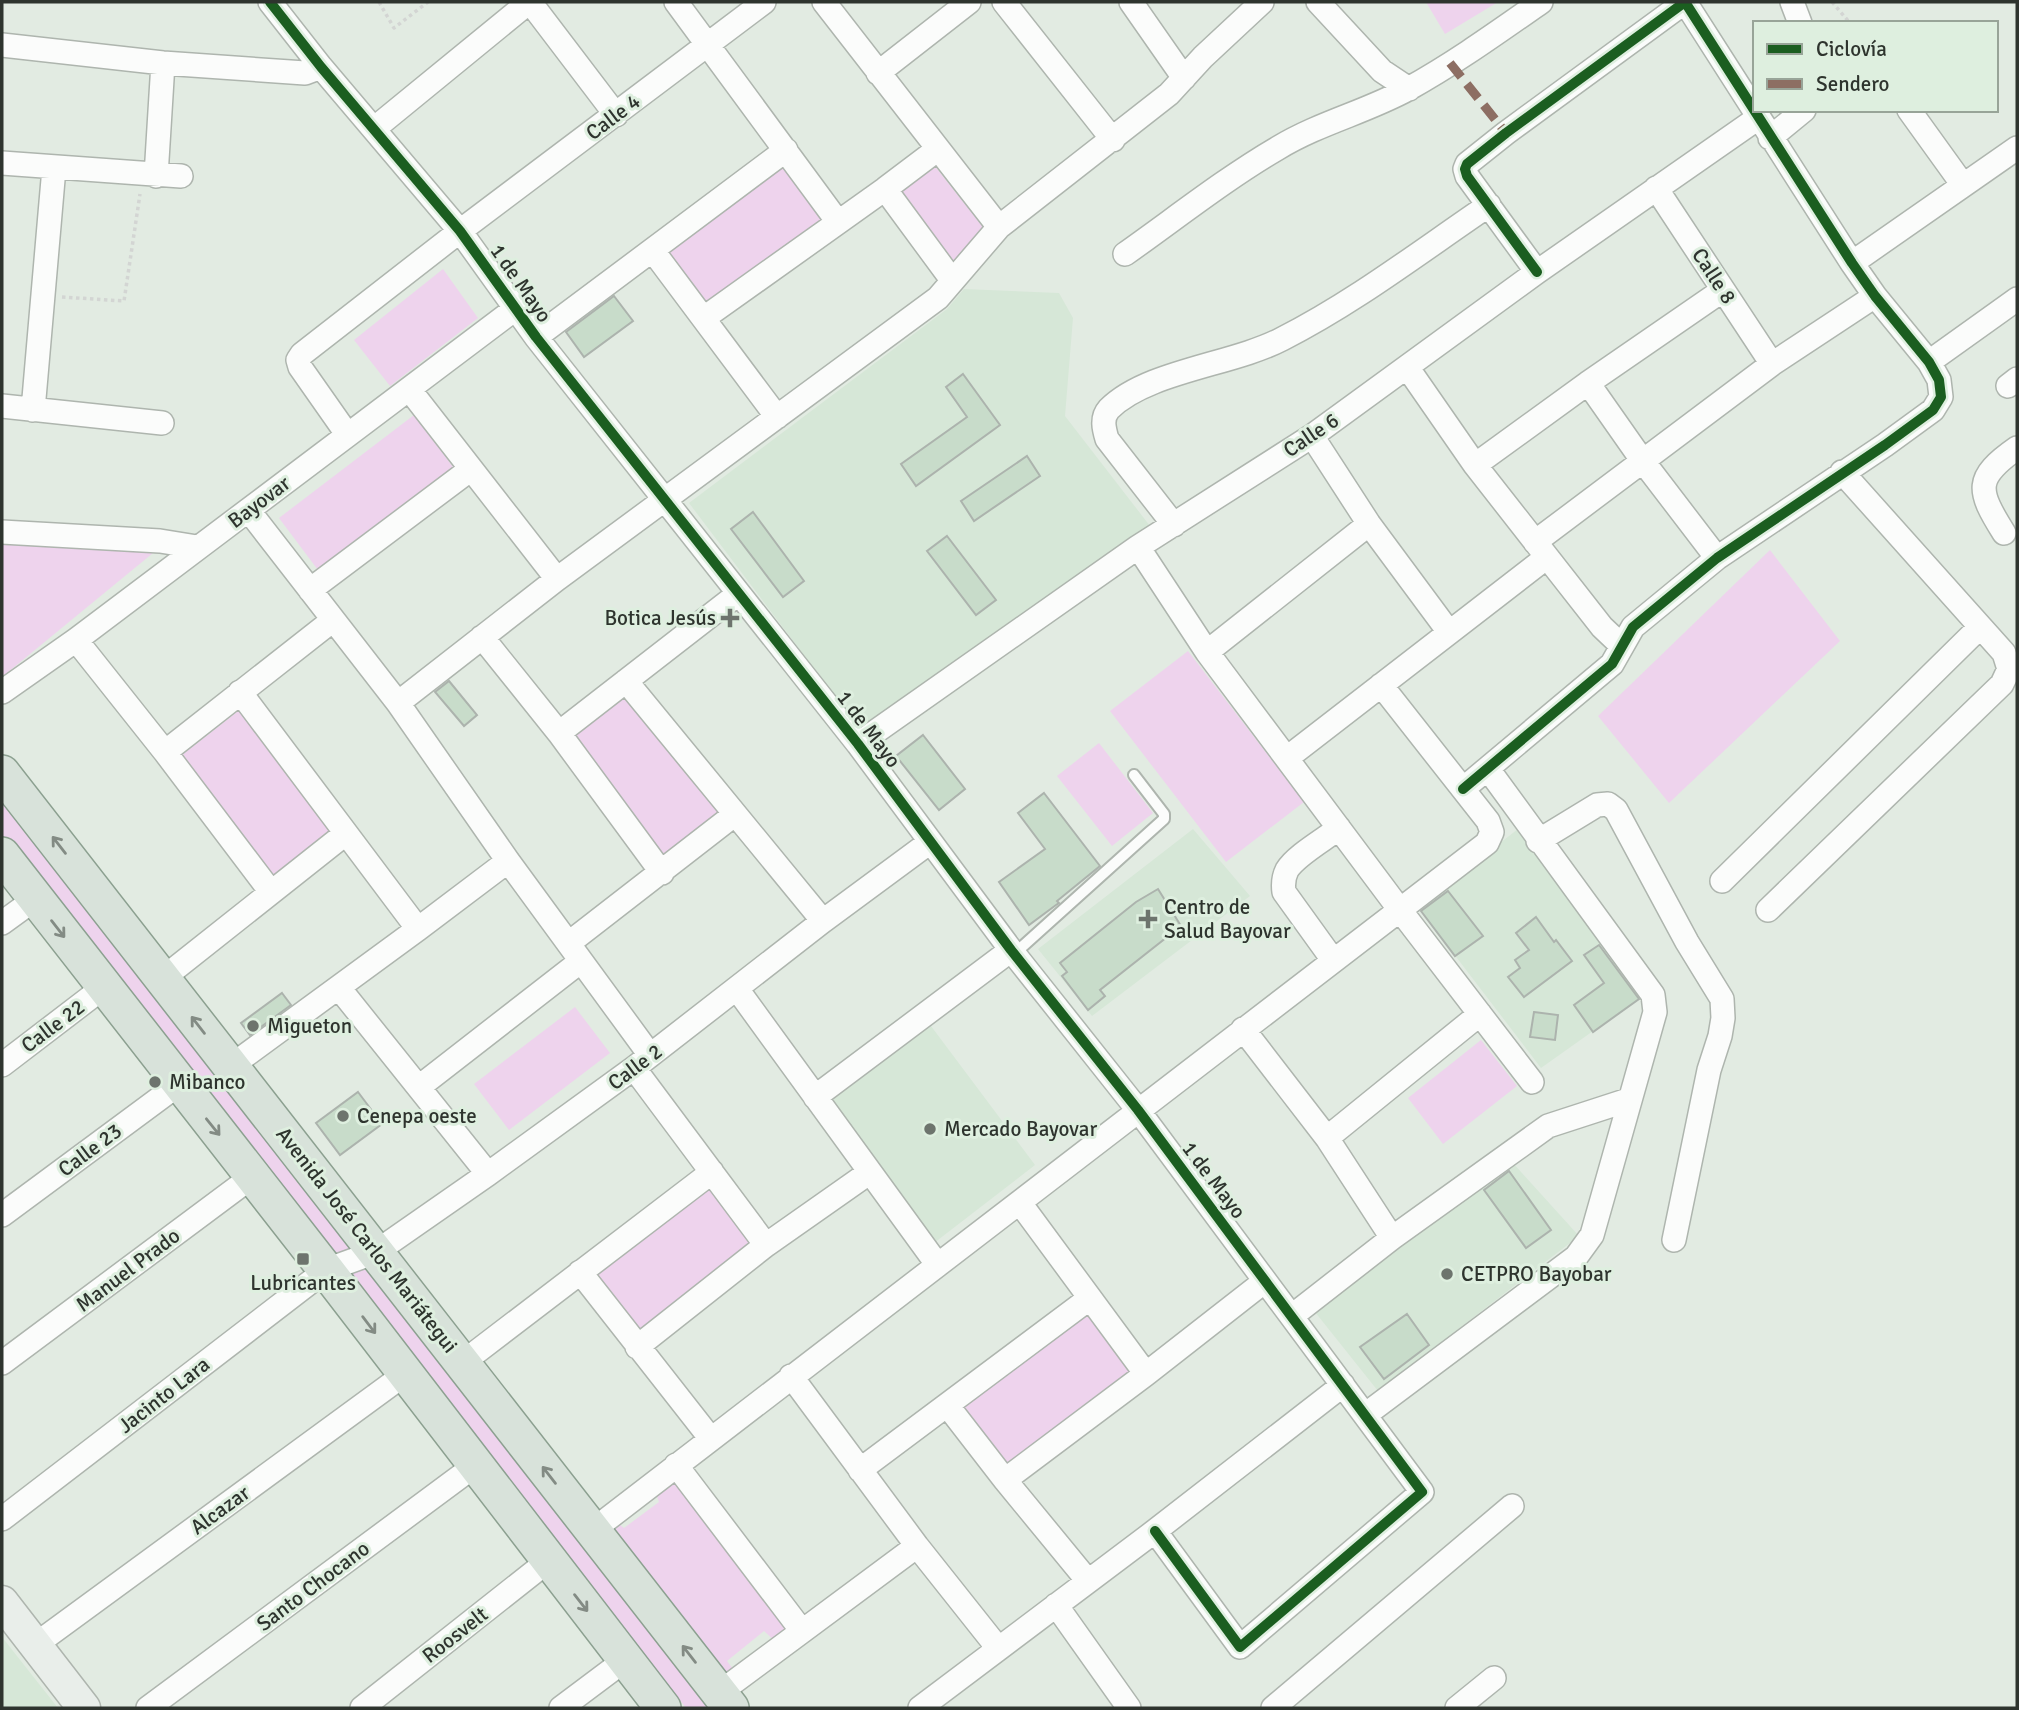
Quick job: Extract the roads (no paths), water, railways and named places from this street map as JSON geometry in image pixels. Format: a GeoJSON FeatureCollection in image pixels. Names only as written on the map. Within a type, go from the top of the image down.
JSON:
{"type":"FeatureCollection","features":[{"type":"Feature","properties":{"kind":"main road","name":"Avenida José Carlos Mariátegui"},"geometry":{"type":"LineString","coordinates":[[2,773],[725,1701]]}},
{"type":"Feature","properties":{"kind":"main road"},"geometry":{"type":"LineString","coordinates":[[2,855],[477,1464],[548,1561],[663,1708]]}},
{"type":"Feature","properties":{"kind":"street","name":"1 de Mayo"},"geometry":{"type":"LineString","coordinates":[[271,2],[321,67],[460,231],[536,338],[858,744],[1012,952],[1138,1110],[1422,1492],[1240,1647],[1155,1531]]}},
{"type":"Feature","properties":{"kind":"street"},"geometry":{"type":"LineString","coordinates":[[375,128],[530,2],[616,115]]}},
{"type":"Feature","properties":{"kind":"street"},"geometry":{"type":"LineString","coordinates":[[676,2],[838,222]]}},
{"type":"Feature","properties":{"kind":"street","name":"Calle 4"},"geometry":{"type":"LineString","coordinates":[[347,435],[300,367],[298,360],[302,354],[764,2]]}},
{"type":"Feature","properties":{"kind":"street"},"geometry":{"type":"LineString","coordinates":[[824,2],[999,227]]}},
{"type":"Feature","properties":{"kind":"street"},"geometry":{"type":"LineString","coordinates":[[878,73],[969,2]]}},
{"type":"Feature","properties":{"kind":"street"},"geometry":{"type":"LineString","coordinates":[[1004,2],[1113,140]]}},
{"type":"Feature","properties":{"kind":"street"},"geometry":{"type":"LineString","coordinates":[[1131,2],[1184,78]]}},
{"type":"Feature","properties":{"kind":"street"},"geometry":{"type":"LineString","coordinates":[[398,703],[557,579],[938,298],[999,227],[1169,94],[1262,2]]}},
{"type":"Feature","properties":{"kind":"street"},"geometry":{"type":"LineString","coordinates":[[1318,2],[1382,71],[1409,89]]}},
{"type":"Feature","properties":{"kind":"street"},"geometry":{"type":"LineString","coordinates":[[1125,254],[1278,148],[1322,125],[1409,89],[1541,2]]}},
{"type":"Feature","properties":{"kind":"street"},"geometry":{"type":"LineString","coordinates":[[1537,272],[1467,176],[1465,169],[1506,133],[1685,2],[1753,110]]}},
{"type":"Feature","properties":{"kind":"street"},"geometry":{"type":"LineString","coordinates":[[1792,2],[1799,21]]}},
{"type":"Feature","properties":{"kind":"street"},"geometry":{"type":"LineString","coordinates":[[2,45],[163,63],[304,73],[321,67]]}},
{"type":"Feature","properties":{"kind":"street"},"geometry":{"type":"LineString","coordinates":[[149,175],[163,63]]}},
{"type":"Feature","properties":{"kind":"street"},"geometry":{"type":"LineString","coordinates":[[1463,789],[1612,664],[1633,627],[1717,558],[1885,445],[1933,410],[1941,397],[1939,380],[1929,362],[1852,264],[1754,112]]}},
{"type":"Feature","properties":{"kind":"street"},"geometry":{"type":"LineString","coordinates":[[1770,138],[1802,112]]}},
{"type":"Feature","properties":{"kind":"street"},"geometry":{"type":"LineString","coordinates":[[1910,112],[1963,185]]}},
{"type":"Feature","properties":{"kind":"street","name":"Calle 6"},"geometry":{"type":"LineString","coordinates":[[858,744],[1138,547],[1312,436],[1537,272],[1758,118]]}},
{"type":"Feature","properties":{"kind":"street"},"geometry":{"type":"LineString","coordinates":[[1852,264],[2017,148]]}},
{"type":"Feature","properties":{"kind":"street"},"geometry":{"type":"LineString","coordinates":[[704,318],[937,149]]}},
{"type":"Feature","properties":{"kind":"street"},"geometry":{"type":"LineString","coordinates":[[536,338],[786,150]]}},
{"type":"Feature","properties":{"kind":"street"},"geometry":{"type":"LineString","coordinates":[[2,163],[181,176]]}},
{"type":"Feature","properties":{"kind":"street"},"geometry":{"type":"LineString","coordinates":[[33,410],[54,168]]}},
{"type":"Feature","properties":{"kind":"street","name":"Calle 8"},"geometry":{"type":"LineString","coordinates":[[1656,188],[1772,364]]}},
{"type":"Feature","properties":{"kind":"street"},"geometry":{"type":"LineString","coordinates":[[885,189],[952,280]]}},
{"type":"Feature","properties":{"kind":"street"},"geometry":{"type":"LineString","coordinates":[[1174,525],[1107,439],[1103,425],[1108,411],[1147,384],[1225,361],[1280,340],[1358,294],[1489,205]]}},
{"type":"Feature","properties":{"kind":"street"},"geometry":{"type":"LineString","coordinates":[[653,251],[777,417]]}},
{"type":"Feature","properties":{"kind":"street"},"geometry":{"type":"LineString","coordinates":[[1475,465],[1723,290]]}},
{"type":"Feature","properties":{"kind":"street"},"geometry":{"type":"LineString","coordinates":[[1287,758],[1449,632],[1642,460],[1772,364],[1875,296]]}},
{"type":"Feature","properties":{"kind":"street"},"geometry":{"type":"LineString","coordinates":[[1929,362],[2017,299]]}},
{"type":"Feature","properties":{"kind":"street","name":"Bayovar"},"geometry":{"type":"LineString","coordinates":[[2,692],[249,511],[515,309]]}},
{"type":"Feature","properties":{"kind":"street"},"geometry":{"type":"LineString","coordinates":[[1407,367],[1475,465],[1602,627],[1622,646]]}},
{"type":"Feature","properties":{"kind":"street"},"geometry":{"type":"LineString","coordinates":[[1588,383],[1642,460],[1717,558]]}},
{"type":"Feature","properties":{"kind":"street"},"geometry":{"type":"LineString","coordinates":[[409,389],[557,579]]}},
{"type":"Feature","properties":{"kind":"street"},"geometry":{"type":"LineString","coordinates":[[2,406],[162,423]]}},
{"type":"Feature","properties":{"kind":"street"},"geometry":{"type":"LineString","coordinates":[[1312,436],[1369,524],[1449,632]]}},
{"type":"Feature","properties":{"kind":"street"},"geometry":{"type":"LineString","coordinates":[[2004,533],[1990,510],[1984,492],[1986,478],[1992,466],[2017,448]]}},
{"type":"Feature","properties":{"kind":"street"},"geometry":{"type":"LineString","coordinates":[[310,590],[471,469]]}},
{"type":"Feature","properties":{"kind":"street"},"geometry":{"type":"LineString","coordinates":[[1768,910],[2002,684],[2009,669],[2004,653],[1842,472]]}},
{"type":"Feature","properties":{"kind":"street"},"geometry":{"type":"LineString","coordinates":[[249,511],[398,703],[575,952],[712,1172],[766,1245]]}},
{"type":"Feature","properties":{"kind":"street"},"geometry":{"type":"LineString","coordinates":[[1207,652],[1369,524]]}},
{"type":"Feature","properties":{"kind":"street"},"geometry":{"type":"LineString","coordinates":[[2,532],[160,541],[197,547]]}},
{"type":"Feature","properties":{"kind":"street"},"geometry":{"type":"LineString","coordinates":[[1138,547],[1207,652],[1399,910],[1532,1082]]}},
{"type":"Feature","properties":{"kind":"street"},"geometry":{"type":"LineString","coordinates":[[559,733],[738,594]]}},
{"type":"Feature","properties":{"kind":"street"},"geometry":{"type":"LineString","coordinates":[[165,752],[333,620]]}},
{"type":"Feature","properties":{"kind":"street"},"geometry":{"type":"LineString","coordinates":[[1722,881],[1979,628]]}},
{"type":"Feature","properties":{"kind":"street"},"geometry":{"type":"LineString","coordinates":[[482,637],[559,733],[662,873]]}},
{"type":"Feature","properties":{"kind":"street"},"geometry":{"type":"LineString","coordinates":[[76,640],[271,892]]}},
{"type":"Feature","properties":{"kind":"street"},"geometry":{"type":"LineString","coordinates":[[626,681],[823,921]]}},
{"type":"Feature","properties":{"kind":"street"},"geometry":{"type":"LineString","coordinates":[[593,1530],[1487,843],[1492,832],[1488,821],[1381,685]]}},
{"type":"Feature","properties":{"kind":"street"},"geometry":{"type":"LineString","coordinates":[[240,692],[418,929]]}},
{"type":"Feature","properties":{"kind":"street"},"geometry":{"type":"LineString","coordinates":[[1365,1415],[1576,1257],[1592,1235],[1655,1012],[1653,995],[1488,769]]}},
{"type":"Feature","properties":{"kind":"street"},"geometry":{"type":"LineString","coordinates":[[1538,841],[1597,805],[1608,804],[1616,810],[1687,942],[1722,999],[1720,1037],[1704,1096],[1674,1240]]}},
{"type":"Feature","properties":{"kind":"street"},"geometry":{"type":"LineString","coordinates":[[419,1087],[662,873],[734,815]]}},
{"type":"Feature","properties":{"kind":"street"},"geometry":{"type":"LineString","coordinates":[[1333,960],[1284,892],[1283,881],[1287,869],[1297,859],[1339,828]]}},
{"type":"Feature","properties":{"kind":"street"},"geometry":{"type":"LineString","coordinates":[[162,979],[345,834]]}},
{"type":"Feature","properties":{"kind":"street","name":"Calle 2"},"geometry":{"type":"LineString","coordinates":[[326,1270],[376,1252],[488,1174],[642,1061],[930,842]]}},
{"type":"Feature","properties":{"kind":"street"},"geometry":{"type":"LineString","coordinates":[[231,1066],[508,861]]}},
{"type":"Feature","properties":{"kind":"street"},"geometry":{"type":"LineString","coordinates":[[2,923],[34,899]]}},
{"type":"Feature","properties":{"kind":"street"},"geometry":{"type":"LineString","coordinates":[[815,1097],[1012,952]]}},
{"type":"Feature","properties":{"kind":"street","name":"Calle 22"},"geometry":{"type":"LineString","coordinates":[[2,1065],[104,987]]}},
{"type":"Feature","properties":{"kind":"street"},"geometry":{"type":"LineString","coordinates":[[339,988],[488,1174]]}},
{"type":"Feature","properties":{"kind":"street"},"geometry":{"type":"LineString","coordinates":[[737,989],[937,1264]]}},
{"type":"Feature","properties":{"kind":"street"},"geometry":{"type":"LineString","coordinates":[[1327,1138],[1480,1014]]}},
{"type":"Feature","properties":{"kind":"street"},"geometry":{"type":"LineString","coordinates":[[1243,1029],[1327,1138],[1392,1238]]}},
{"type":"Feature","properties":{"kind":"street","name":"Calle 23"},"geometry":{"type":"LineString","coordinates":[[2,1215],[179,1084]]}},
{"type":"Feature","properties":{"kind":"street"},"geometry":{"type":"LineString","coordinates":[[1292,1316],[1392,1238],[1548,1126],[1628,1100]]}},
{"type":"Feature","properties":{"kind":"street"},"geometry":{"type":"LineString","coordinates":[[462,1363],[712,1172]]}},
{"type":"Feature","properties":{"kind":"street"},"geometry":{"type":"LineString","coordinates":[[637,1347],[766,1245],[870,1172]]}},
{"type":"Feature","properties":{"kind":"street","name":"Manuel Prado"},"geometry":{"type":"LineString","coordinates":[[2,1363],[253,1176]]}},
{"type":"Feature","properties":{"kind":"street"},"geometry":{"type":"LineString","coordinates":[[1020,1203],[1146,1374]]}},
{"type":"Feature","properties":{"kind":"street","name":"Jacinto Lara"},"geometry":{"type":"LineString","coordinates":[[2,1519],[326,1270]]}},
{"type":"Feature","properties":{"kind":"street"},"geometry":{"type":"LineString","coordinates":[[580,1272],[711,1439]]}},
{"type":"Feature","properties":{"kind":"street"},"geometry":{"type":"LineString","coordinates":[[1005,1480],[1265,1281]]}},
{"type":"Feature","properties":{"kind":"street"},"geometry":{"type":"LineString","coordinates":[[860,1470],[1090,1298]]}},
{"type":"Feature","properties":{"kind":"street","name":"Alcazar"},"geometry":{"type":"LineString","coordinates":[[35,1645],[405,1374]]}},
{"type":"Feature","properties":{"kind":"street"},"geometry":{"type":"LineString","coordinates":[[791,1376],[917,1546],[998,1648]]}},
{"type":"Feature","properties":{"kind":"street"},"geometry":{"type":"LineString","coordinates":[[920,1708],[1343,1385]]}},
{"type":"Feature","properties":{"kind":"street"},"geometry":{"type":"LineString","coordinates":[[947,1405],[1088,1581]]}},
{"type":"Feature","properties":{"kind":"street","name":"Santo Chocano"},"geometry":{"type":"LineString","coordinates":[[148,1708],[477,1464]]}},
{"type":"Feature","properties":{"kind":"street"},"geometry":{"type":"LineString","coordinates":[[676,1465],[802,1631]]}},
{"type":"Feature","properties":{"kind":"street"},"geometry":{"type":"LineString","coordinates":[[1273,1708],[1512,1506]]}},
{"type":"Feature","properties":{"kind":"street"},"geometry":{"type":"LineString","coordinates":[[725,1701],[802,1631],[917,1546]]}},
{"type":"Feature","properties":{"kind":"street","name":"Roosvelt"},"geometry":{"type":"LineString","coordinates":[[362,1708],[548,1561]]}},
{"type":"Feature","properties":{"kind":"street"},"geometry":{"type":"LineString","coordinates":[[2,1602],[83,1708]]}},
{"type":"Feature","properties":{"kind":"street"},"geometry":{"type":"LineString","coordinates":[[1056,1605],[1129,1708]]}},
{"type":"Feature","properties":{"kind":"street"},"geometry":{"type":"LineString","coordinates":[[561,1708],[625,1660]]}},
{"type":"Feature","properties":{"kind":"street"},"geometry":{"type":"LineString","coordinates":[[1457,1708],[1494,1678]]}},
{"type":"Feature","properties":{"kind":"lane"},"geometry":{"type":"LineString","coordinates":[[1012,952],[1164,819],[1164,814],[1133,775]]}},
{"type":"Feature","properties":{"kind":"place","name":"Botica Jesús"},"geometry":{"type":"Point","coordinates":[730,618]}},
{"type":"Feature","properties":{"kind":"place","name":"Centro de Salud Bayovar"},"geometry":{"type":"Point","coordinates":[1148,919]}},
{"type":"Feature","properties":{"kind":"place","name":"Migueton"},"geometry":{"type":"Point","coordinates":[253,1026]}},
{"type":"Feature","properties":{"kind":"place","name":"Mibanco"},"geometry":{"type":"Point","coordinates":[155,1082]}},
{"type":"Feature","properties":{"kind":"place","name":"Cenepa oeste"},"geometry":{"type":"Point","coordinates":[343,1116]}},
{"type":"Feature","properties":{"kind":"place","name":"Mercado Bayovar"},"geometry":{"type":"Point","coordinates":[930,1129]}},
{"type":"Feature","properties":{"kind":"place","name":"Lubricantes"},"geometry":{"type":"Point","coordinates":[303,1259]}},
{"type":"Feature","properties":{"kind":"place","name":"CETPRO Bayobar"},"geometry":{"type":"Point","coordinates":[1447,1274]}}]}
